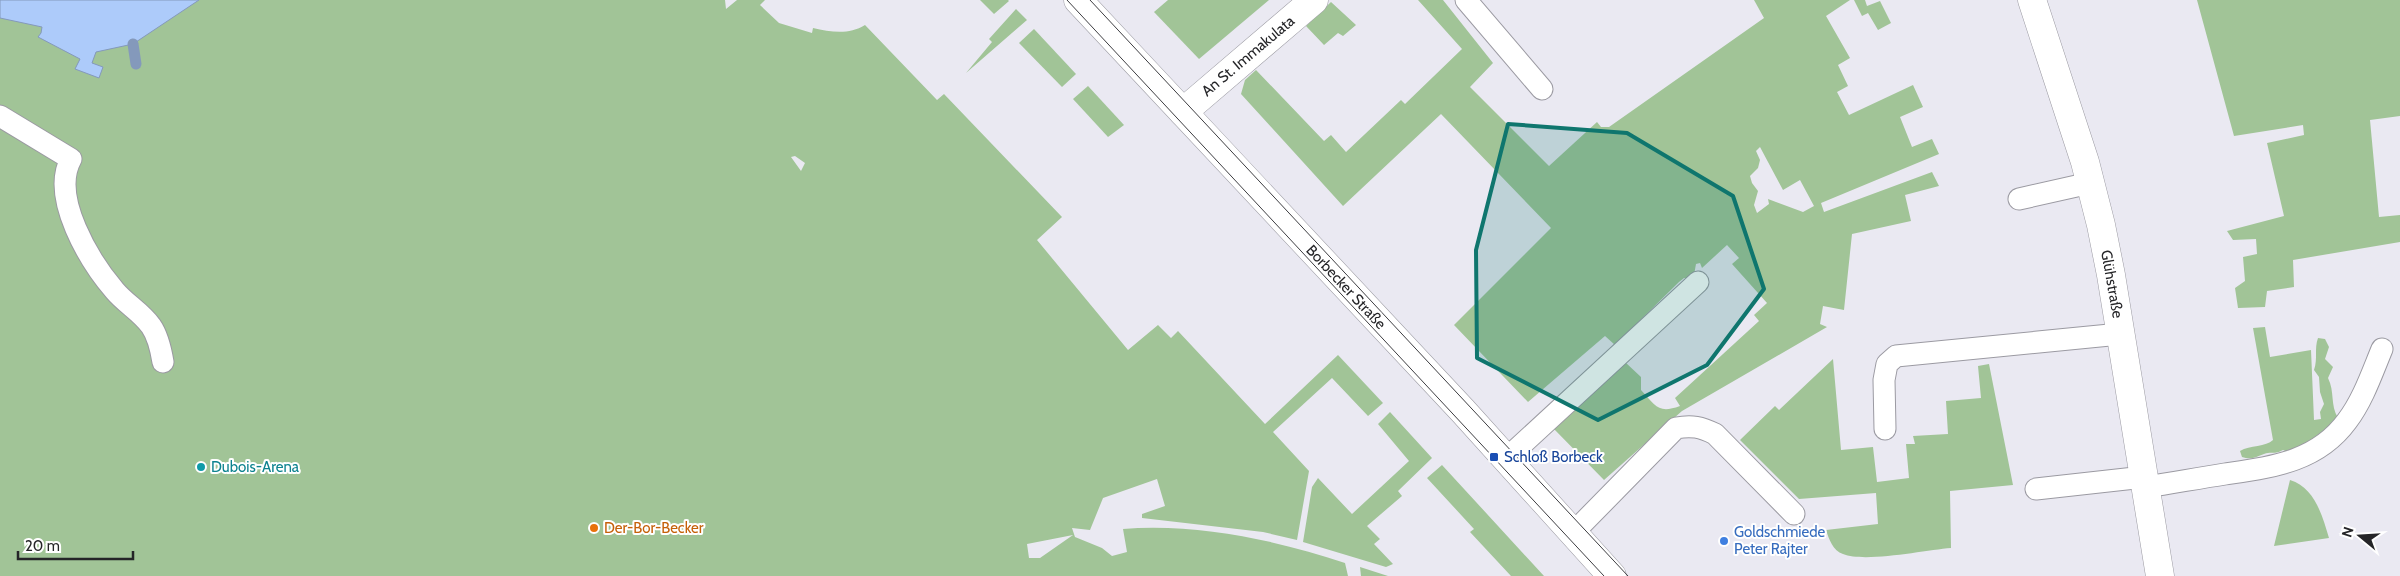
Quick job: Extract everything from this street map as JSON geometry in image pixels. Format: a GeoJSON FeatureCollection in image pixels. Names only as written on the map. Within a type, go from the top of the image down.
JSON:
{"type":"FeatureCollection","features":[{"type":"Feature","properties":{"kind":"street","name":"Borbecker Straße"},"geometry":{"type":"LineString","coordinates":[[1078,0],[1506,459],[1612,576]]}},
{"type":"Feature","properties":{"kind":"street","name":"An St. Immakulata"},"geometry":{"type":"LineString","coordinates":[[1183,112],[1314,0]]}},
{"type":"Feature","properties":{"kind":"street","name":"Glühstraße"},"geometry":{"type":"LineString","coordinates":[[2032,0],[2090,183],[2111,275],[2160,576]]}},
{"type":"Feature","properties":{"kind":"lane"},"geometry":{"type":"LineString","coordinates":[[1466,0],[1542,89]]}},
{"type":"Feature","properties":{"kind":"lane"},"geometry":{"type":"LineString","coordinates":[[0,116],[71,159],[66,168],[66,196],[80,238],[116,293],[151,326],[160,348],[163,362]]}},
{"type":"Feature","properties":{"kind":"lane"},"geometry":{"type":"LineString","coordinates":[[2019,199],[2090,183]]}},
{"type":"Feature","properties":{"kind":"lane"},"geometry":{"type":"LineString","coordinates":[[1506,459],[1698,282]]}},
{"type":"Feature","properties":{"kind":"lane"},"geometry":{"type":"LineString","coordinates":[[1885,429],[1884,380],[1887,364],[1896,356],[2120,334]]}},
{"type":"Feature","properties":{"kind":"lane"},"geometry":{"type":"LineString","coordinates":[[2036,489],[2145,482],[2271,467],[2293,462],[2316,451],[2333,438],[2348,420],[2365,389],[2382,349]]}},
{"type":"Feature","properties":{"kind":"lane"},"geometry":{"type":"LineString","coordinates":[[1572,532],[1676,428],[1688,426],[1700,426],[1715,434],[1794,514]]}},
{"type":"Feature","properties":{"kind":"highlighted area"},"geometry":{"type":"Polygon","coordinates":[[[1508,124],[1627,133],[1733,196],[1764,289],[1707,365],[1598,420],[1477,358],[1476,250],[1508,124]]]}},
{"type":"Feature","properties":{"kind":"green space"},"geometry":{"type":"Polygon","coordinates":[[[0,0],[725,0],[726,9],[737,0],[765,0],[760,5],[779,23],[812,33],[813,28],[846,31],[865,25],[937,100],[944,94],[1062,217],[1037,240],[1128,350],[1158,325],[1171,338],[1178,331],[1265,424],[1338,355],[1383,403],[1368,416],[1332,378],[1273,432],[1309,471],[1297,540],[1263,532],[1142,518],[1142,514],[1165,506],[1157,479],[1103,498],[1090,530],[1072,528],[1075,537],[1102,548],[1112,556],[1127,552],[1123,529],[1178,529],[1236,535],[1292,547],[1345,563],[1348,576],[0,576],[0,0]],[[795,156],[791,157],[801,171],[805,163],[795,156]],[[1073,535],[1027,544],[1029,558],[1040,558],[1073,535]]]}},
{"type":"Feature","properties":{"kind":"green space"},"geometry":{"type":"Polygon","coordinates":[[[980,0],[1008,0],[1009,1],[994,14],[980,0]]]}},
{"type":"Feature","properties":{"kind":"green space"},"geometry":{"type":"Polygon","coordinates":[[[1168,0],[1269,0],[1199,59],[1154,12],[1168,0]]]}},
{"type":"Feature","properties":{"kind":"green space"},"geometry":{"type":"Polygon","coordinates":[[[1418,0],[1443,0],[1493,63],[1470,87],[1549,166],[1597,122],[1601,127],[1609,127],[1764,18],[1754,0],[1850,0],[1826,16],[1850,58],[1838,65],[1848,86],[1837,92],[1849,115],[1913,85],[1923,107],[1900,117],[1912,147],[1932,139],[1939,154],[1821,203],[1824,212],[1932,172],[1939,186],[1905,195],[1911,221],[1852,234],[1844,310],[1823,306],[1820,324],[1827,327],[1682,411],[1604,480],[1554,429],[1625,362],[1641,377],[1641,390],[1654,404],[1662,409],[1680,406],[1675,398],[1759,321],[1754,315],[1767,303],[1732,264],[1739,258],[1727,245],[1702,268],[1700,263],[1696,264],[1694,275],[1690,279],[1684,278],[1679,282],[1615,345],[1605,336],[1528,402],[1454,325],[1551,228],[1441,114],[1343,206],[1241,94],[1245,80],[1256,70],[1324,141],[1331,135],[1346,152],[1401,100],[1405,104],[1462,49],[1418,0]],[[1760,147],[1756,151],[1760,160],[1758,168],[1750,176],[1752,183],[1758,191],[1754,205],[1757,213],[1769,204],[1768,199],[1803,212],[1814,206],[1800,180],[1783,190],[1760,147]]]}},
{"type":"Feature","properties":{"kind":"green space"},"geometry":{"type":"Polygon","coordinates":[[[1854,0],[1865,0],[1867,6],[1880,1],[1891,23],[1878,30],[1868,13],[1862,16],[1854,0]]]}},
{"type":"Feature","properties":{"kind":"green space"},"geometry":{"type":"Polygon","coordinates":[[[2197,0],[2400,0],[2400,116],[2370,120],[2379,217],[2400,215],[2400,242],[2293,260],[2294,287],[2267,291],[2265,307],[2238,308],[2235,288],[2245,281],[2243,257],[2257,254],[2256,239],[2233,240],[2227,231],[2284,216],[2267,143],[2304,135],[2303,125],[2234,136],[2197,0]]]}},
{"type":"Feature","properties":{"kind":"green space"},"geometry":{"type":"Polygon","coordinates":[[[1331,2],[1356,25],[1343,36],[1338,33],[1324,45],[1306,26],[1331,2]]]}},
{"type":"Feature","properties":{"kind":"green space"},"geometry":{"type":"Polygon","coordinates":[[[1016,9],[1027,20],[966,73],[992,42],[989,39],[1016,9]]]}},
{"type":"Feature","properties":{"kind":"green space"},"geometry":{"type":"Polygon","coordinates":[[[1034,29],[1076,74],[1062,87],[1019,43],[1034,29]]]}},
{"type":"Feature","properties":{"kind":"green space"},"geometry":{"type":"Polygon","coordinates":[[[1088,86],[1124,125],[1108,137],[1073,99],[1088,86]]]}},
{"type":"Feature","properties":{"kind":"green space"},"geometry":{"type":"Polygon","coordinates":[[[2265,327],[2270,357],[2311,350],[2314,420],[2321,419],[2320,412],[2324,404],[2320,392],[2319,377],[2314,370],[2316,346],[2318,338],[2325,339],[2329,347],[2325,359],[2333,367],[2328,378],[2338,418],[2316,437],[2291,453],[2283,450],[2253,458],[2245,458],[2242,457],[2240,451],[2266,444],[2273,440],[2253,328],[2265,327]]]}},
{"type":"Feature","properties":{"kind":"green space"},"geometry":{"type":"Polygon","coordinates":[[[1833,359],[1841,450],[1873,447],[1877,482],[1909,478],[1906,444],[1915,444],[1913,436],[1948,434],[1946,401],[1981,398],[1978,366],[1989,364],[2013,485],[1950,491],[1951,548],[1880,557],[1843,554],[1832,544],[1826,530],[1878,524],[1876,493],[1799,499],[1740,440],[1775,406],[1779,410],[1833,359]]]}},
{"type":"Feature","properties":{"kind":"green space"},"geometry":{"type":"Polygon","coordinates":[[[1390,412],[1432,458],[1398,491],[1402,496],[1367,526],[1380,539],[1374,544],[1393,564],[1386,567],[1303,542],[1312,487],[1318,478],[1352,514],[1409,461],[1378,424],[1390,412]]]}},
{"type":"Feature","properties":{"kind":"green space"},"geometry":{"type":"Polygon","coordinates":[[[1442,465],[1544,576],[1511,576],[1470,532],[1474,529],[1427,478],[1442,465]]]}},
{"type":"Feature","properties":{"kind":"green space"},"geometry":{"type":"Polygon","coordinates":[[[2290,480],[2306,489],[2316,503],[2329,538],[2274,546],[2290,480]]]}},
{"type":"Feature","properties":{"kind":"green space"},"geometry":{"type":"Polygon","coordinates":[[[1360,567],[1388,576],[1361,576],[1360,567]]]}},
{"type":"Feature","properties":{"kind":"water"},"geometry":{"type":"Polygon","coordinates":[[[0,0],[199,0],[133,44],[96,52],[92,63],[103,67],[99,78],[75,69],[80,59],[38,37],[42,27],[0,18],[0,0]]]}},
{"type":"Feature","properties":{"kind":"waterway"},"geometry":{"type":"LineString","coordinates":[[133,44],[136,64]]}},
{"type":"Feature","properties":{"kind":"tram line"},"geometry":{"type":"LineString","coordinates":[[1067,0],[1604,576]]}},
{"type":"Feature","properties":{"kind":"tram line"},"geometry":{"type":"LineString","coordinates":[[1090,0],[1628,576]]}},
{"type":"Feature","properties":{"kind":"place","name":"Schloß Borbeck"},"geometry":{"type":"Point","coordinates":[1494,457]}},
{"type":"Feature","properties":{"kind":"place","name":"Dubois-Arena"},"geometry":{"type":"Point","coordinates":[201,467]}},
{"type":"Feature","properties":{"kind":"place","name":"Der-Bor-Becker"},"geometry":{"type":"Point","coordinates":[594,528]}},
{"type":"Feature","properties":{"kind":"place","name":"Goldschmiede Peter Rajter"},"geometry":{"type":"Point","coordinates":[1724,541]}}]}
